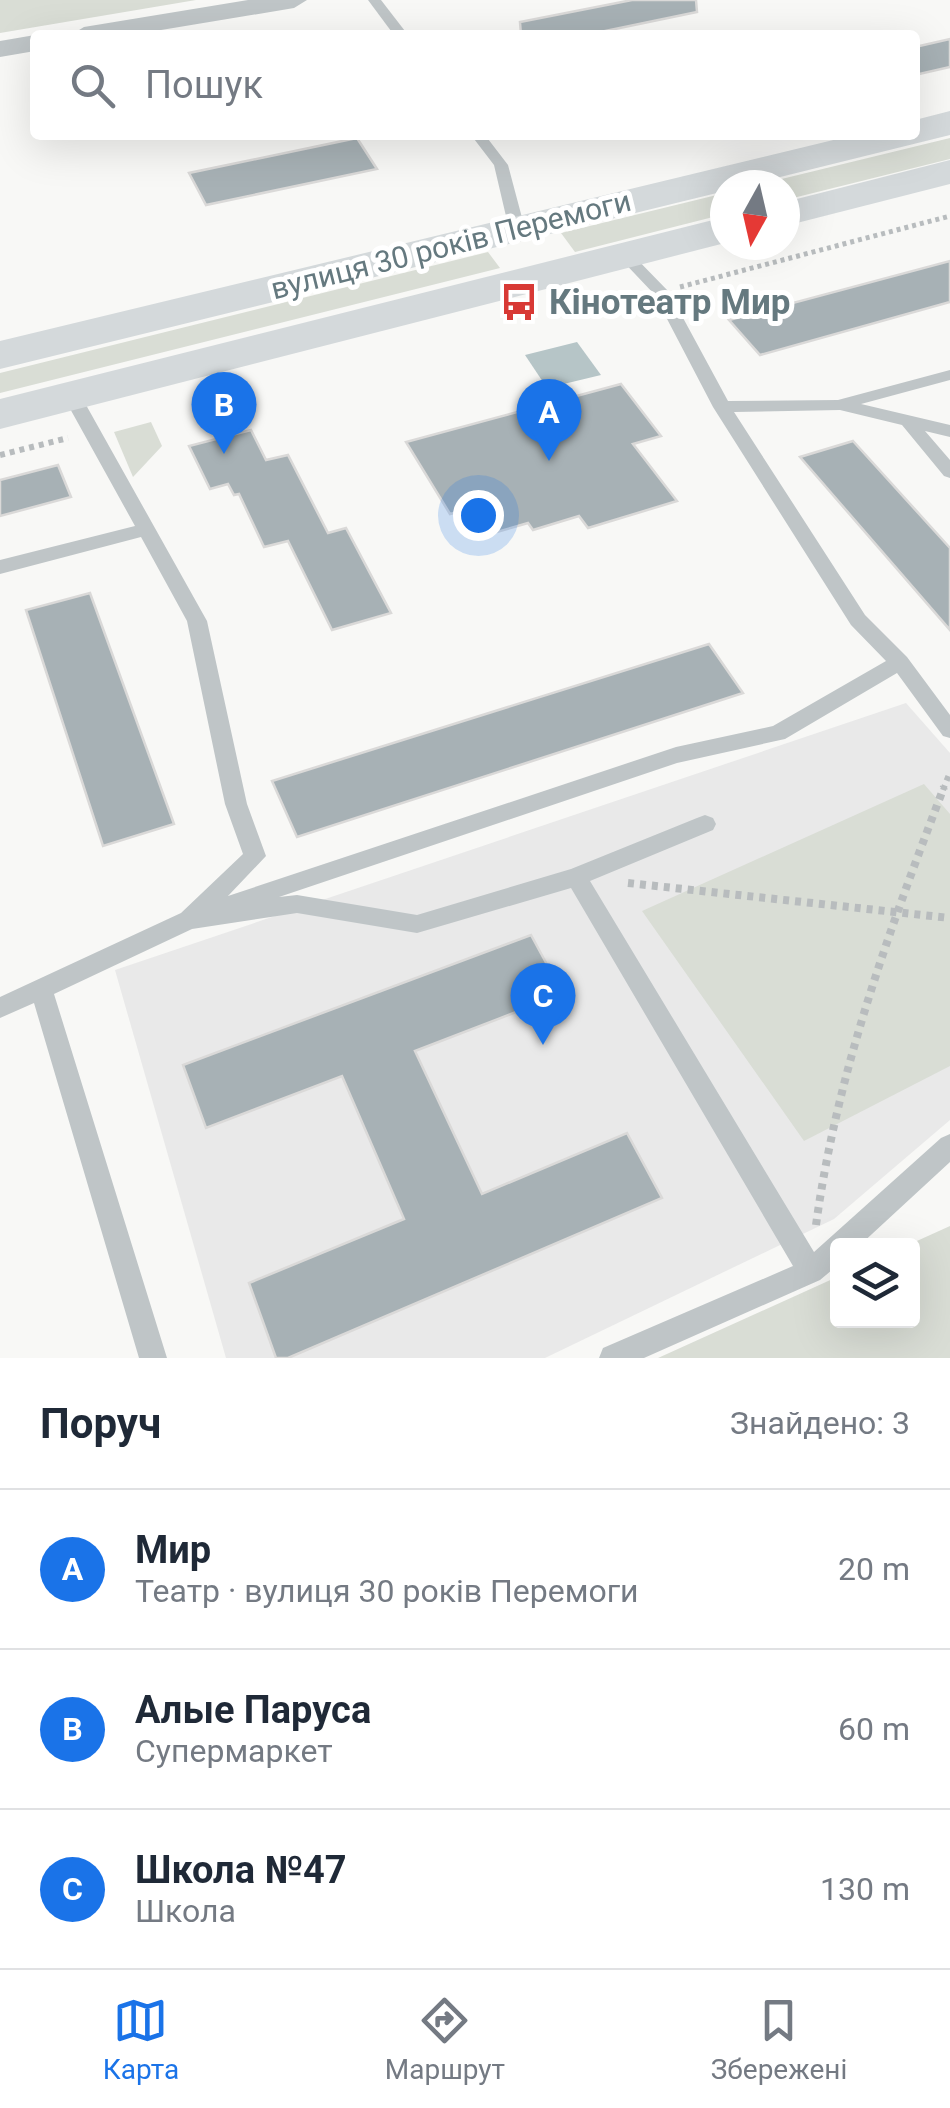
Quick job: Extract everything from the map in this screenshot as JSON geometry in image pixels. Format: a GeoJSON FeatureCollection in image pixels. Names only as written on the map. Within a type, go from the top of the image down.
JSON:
{"type":"FeatureCollection","features":[{"type":"Feature","properties":{"kind":"street"},"geometry":{"type":"LineString","coordinates":[[114,30],[294,0]]}},
{"type":"Feature","properties":{"kind":"street"},"geometry":{"type":"LineString","coordinates":[[0,49],[30,44]]}},
{"type":"Feature","properties":{"kind":"street"},"geometry":{"type":"LineString","coordinates":[[920,131],[950,124]]}},
{"type":"Feature","properties":{"kind":"street","name":"вулиця 30 років Перемоги"},"geometry":{"type":"LineString","coordinates":[[0,355],[882,140]]}},
{"type":"Feature","properties":{"kind":"street"},"geometry":{"type":"LineString","coordinates":[[800,210],[950,172]]}},
{"type":"Feature","properties":{"kind":"street","name":"вулиця 30 років Перемоги"},"geometry":{"type":"LineString","coordinates":[[0,414],[70,417],[710,234]]}},
{"type":"Feature","properties":{"kind":"lane"},"geometry":{"type":"LineString","coordinates":[[374,0],[397,30]]}},
{"type":"Feature","properties":{"kind":"lane"},"geometry":{"type":"LineString","coordinates":[[482,140],[501,165],[517,229]]}},
{"type":"Feature","properties":{"kind":"lane"},"geometry":{"type":"LineString","coordinates":[[625,255],[661,292],[722,408],[858,620],[900,662],[950,730]]}},
{"type":"Feature","properties":{"kind":"lane"},"geometry":{"type":"LineString","coordinates":[[722,408],[840,405],[950,375]]}},
{"type":"Feature","properties":{"kind":"lane"},"geometry":{"type":"LineString","coordinates":[[840,405],[950,431]]}},
{"type":"Feature","properties":{"kind":"lane"},"geometry":{"type":"LineString","coordinates":[[70,417],[144,530],[197,622],[236,804],[255,856],[190,920]]}},
{"type":"Feature","properties":{"kind":"lane"},"geometry":{"type":"LineString","coordinates":[[906,420],[950,472]]}},
{"type":"Feature","properties":{"kind":"lane"},"geometry":{"type":"LineString","coordinates":[[0,567],[144,530]]}},
{"type":"Feature","properties":{"kind":"lane"},"geometry":{"type":"LineString","coordinates":[[0,1008],[190,920],[292,882],[676,755],[778,733],[900,662]]}},
{"type":"Feature","properties":{"kind":"lane"},"geometry":{"type":"LineString","coordinates":[[190,920],[297,904],[417,924],[576,877],[705,824]]}},
{"type":"Feature","properties":{"kind":"lane"},"geometry":{"type":"LineString","coordinates":[[576,877],[812,1271]]}},
{"type":"Feature","properties":{"kind":"lane"},"geometry":{"type":"LineString","coordinates":[[41,989],[153,1358]]}},
{"type":"Feature","properties":{"kind":"lane"},"geometry":{"type":"LineString","coordinates":[[849,1238],[950,1146]]}},
{"type":"Feature","properties":{"kind":"lane"},"geometry":{"type":"LineString","coordinates":[[613,1358],[812,1271],[830,1255]]}},
{"type":"Feature","properties":{"kind":"path"},"geometry":{"type":"LineString","coordinates":[[661,292],[950,216]]}},
{"type":"Feature","properties":{"kind":"path"},"geometry":{"type":"LineString","coordinates":[[0,454],[70,417]]}},
{"type":"Feature","properties":{"kind":"path"},"geometry":{"type":"LineString","coordinates":[[812,1271],[821,1174],[848,1062],[896,912],[950,772]]}},
{"type":"Feature","properties":{"kind":"path"},"geometry":{"type":"LineString","coordinates":[[576,877],[950,918]]}},
{"type":"Feature","properties":{"kind":"shaded area"},"geometry":{"type":"Polygon","coordinates":[[[0,0],[196,0],[0,33],[0,0]]]}},
{"type":"Feature","properties":{"kind":"shaded area"},"geometry":{"type":"Polygon","coordinates":[[[950,138],[950,159],[800,196],[800,175],[950,138]]]}},
{"type":"Feature","properties":{"kind":"shaded area"},"geometry":{"type":"Polygon","coordinates":[[[710,197],[710,218],[575,252],[561,233],[710,197]]]}},
{"type":"Feature","properties":{"kind":"shaded area"},"geometry":{"type":"Polygon","coordinates":[[[488,252],[500,268],[0,393],[0,373],[488,252]]]}},
{"type":"Feature","properties":{"kind":"shaded area"},"geometry":{"type":"Polygon","coordinates":[[[577,342],[601,375],[547,388],[525,355],[577,342]]]}},
{"type":"Feature","properties":{"kind":"shaded area"},"geometry":{"type":"Polygon","coordinates":[[[151,422],[162,446],[133,477],[114,432],[151,422]]]}},
{"type":"Feature","properties":{"kind":"shaded area"},"geometry":{"type":"Polygon","coordinates":[[[906,703],[950,753],[950,1120],[834,1219],[545,1358],[226,1358],[115,970],[906,703]]]}},
{"type":"Feature","properties":{"kind":"shaded area"},"geometry":{"type":"Polygon","coordinates":[[[924,784],[950,814],[950,1066],[804,1141],[642,911],[924,784]]]}},
{"type":"Feature","properties":{"kind":"shaded area"},"geometry":{"type":"Polygon","coordinates":[[[950,1226],[950,1358],[658,1358],[830,1280],[830,1328],[920,1328],[920,1240],[950,1226]]]}},
{"type":"Feature","properties":{"kind":"building"},"geometry":{"type":"Polygon","coordinates":[[[632,0],[696,0],[697,12],[610,30],[521,30],[520,22],[632,0]]]}},
{"type":"Feature","properties":{"kind":"building"},"geometry":{"type":"Polygon","coordinates":[[[950,39],[950,67],[920,74],[920,46],[950,39]]]}},
{"type":"Feature","properties":{"kind":"building"},"geometry":{"type":"Polygon","coordinates":[[[347,140],[358,140],[377,169],[206,205],[189,173],[347,140]]]}},
{"type":"Feature","properties":{"kind":"building"},"geometry":{"type":"Polygon","coordinates":[[[950,261],[950,302],[760,355],[729,320],[950,261]]]}},
{"type":"Feature","properties":{"kind":"building"},"geometry":{"type":"Polygon","coordinates":[[[621,384],[661,436],[633,444],[677,501],[588,528],[579,516],[533,530],[528,523],[483,536],[467,510],[450,514],[406,442],[621,384]]]}},
{"type":"Feature","properties":{"kind":"building"},"geometry":{"type":"Polygon","coordinates":[[[251,430],[266,460],[288,455],[328,533],[346,528],[391,613],[332,630],[288,541],[264,547],[239,494],[234,495],[228,484],[210,489],[189,446],[251,430]]]}},
{"type":"Feature","properties":{"kind":"building"},"geometry":{"type":"Polygon","coordinates":[[[853,441],[950,548],[950,630],[800,457],[853,441]]]}},
{"type":"Feature","properties":{"kind":"building"},"geometry":{"type":"Polygon","coordinates":[[[58,465],[71,497],[0,516],[0,480],[58,465]]]}},
{"type":"Feature","properties":{"kind":"building"},"geometry":{"type":"Polygon","coordinates":[[[90,593],[174,824],[103,846],[26,610],[90,593]]]}},
{"type":"Feature","properties":{"kind":"building"},"geometry":{"type":"Polygon","coordinates":[[[709,644],[743,693],[297,837],[272,781],[709,644]]]}},
{"type":"Feature","properties":{"kind":"building"},"geometry":{"type":"Polygon","coordinates":[[[531,935],[563,994],[415,1051],[482,1194],[627,1133],[662,1198],[288,1358],[276,1358],[249,1283],[404,1219],[342,1076],[206,1128],[183,1065],[531,935]]]}},
{"type":"Feature","properties":{"kind":"place","name":"Кінотеатр Мир"},"geometry":{"type":"Point","coordinates":[519,302]}},
{"type":"Feature","properties":{"kind":"place","name":"Алые Паруса"},"geometry":{"type":"Point","coordinates":[224,454]}},
{"type":"Feature","properties":{"kind":"place","name":"Мир"},"geometry":{"type":"Point","coordinates":[549,461]}},
{"type":"Feature","properties":{"kind":"place","name":"Школа №47"},"geometry":{"type":"Point","coordinates":[543,1045]}}]}
